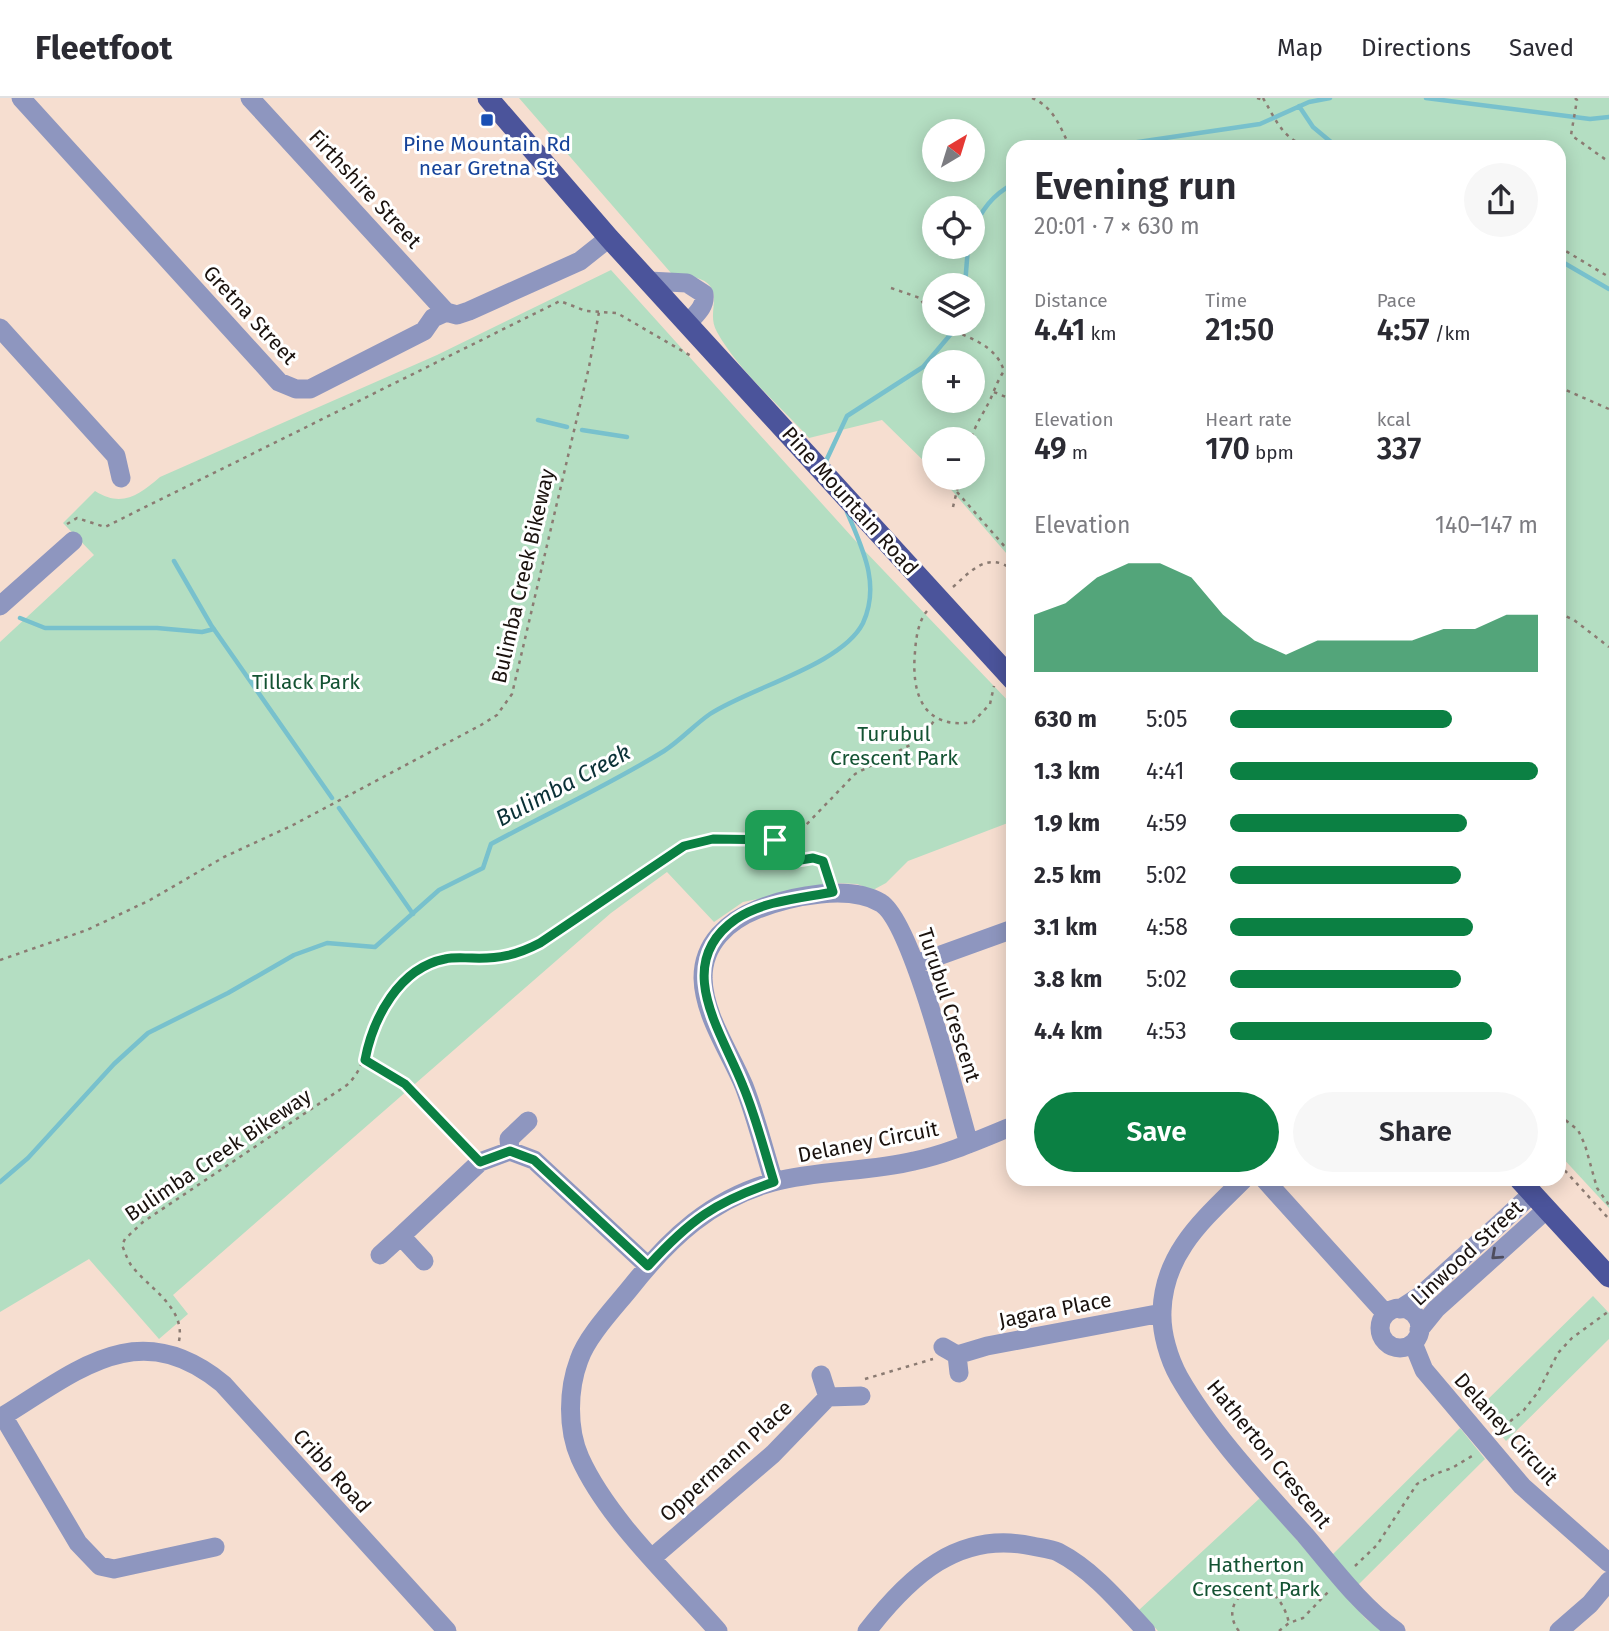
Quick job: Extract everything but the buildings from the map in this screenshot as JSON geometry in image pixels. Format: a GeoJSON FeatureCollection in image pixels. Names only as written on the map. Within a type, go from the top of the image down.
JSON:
{"type":"FeatureCollection","features":[{"type":"Feature","properties":{"kind":"main road","name":"Pine Mountain Road"},"geometry":{"type":"LineString","coordinates":[[488,98],[609,238],[974,637],[1004,678]]}},
{"type":"Feature","properties":{"kind":"main road"},"geometry":{"type":"LineString","coordinates":[[1533,1194],[1609,1277]]}},
{"type":"Feature","properties":{"kind":"street","name":"Gretna Street"},"geometry":{"type":"LineString","coordinates":[[21,98],[279,382],[296,389],[310,389],[424,331],[433,318],[446,312]]}},
{"type":"Feature","properties":{"kind":"street","name":"Firthshire Street"},"geometry":{"type":"LineString","coordinates":[[250,98],[446,312]]}},
{"type":"Feature","properties":{"kind":"street"},"geometry":{"type":"LineString","coordinates":[[446,312],[457,315],[469,312],[580,261],[609,238]]}},
{"type":"Feature","properties":{"kind":"street"},"geometry":{"type":"LineString","coordinates":[[649,281],[687,283],[704,294],[705,301],[687,324]]}},
{"type":"Feature","properties":{"kind":"street"},"geometry":{"type":"LineString","coordinates":[[0,328],[116,456],[121,478]]}},
{"type":"Feature","properties":{"kind":"street"},"geometry":{"type":"LineString","coordinates":[[3,597],[69,533]]}},
{"type":"Feature","properties":{"kind":"street","name":"Turubul Crescent"},"geometry":{"type":"LineString","coordinates":[[774,1182],[744,1088],[705,1000],[703,976],[707,953],[721,931],[738,917],[762,907],[833,892],[860,894],[883,904],[896,918],[916,964],[969,1144]]}},
{"type":"Feature","properties":{"kind":"street"},"geometry":{"type":"LineString","coordinates":[[916,964],[1006,932]]}},
{"type":"Feature","properties":{"kind":"street"},"geometry":{"type":"LineString","coordinates":[[510,1151],[509,1139],[528,1121]]}},
{"type":"Feature","properties":{"kind":"street","name":"Delaney Circuit"},"geometry":{"type":"LineString","coordinates":[[719,1631],[611,1510],[579,1456],[570,1394],[579,1358],[602,1324],[676,1234],[705,1212],[738,1194],[774,1182],[914,1161],[1006,1129]]}},
{"type":"Feature","properties":{"kind":"street"},"geometry":{"type":"LineString","coordinates":[[380,1255],[480,1162],[510,1151],[534,1160],[648,1266]]}},
{"type":"Feature","properties":{"kind":"street","name":"Hatherton Crescent"},"geometry":{"type":"LineString","coordinates":[[1237,1186],[1193,1231],[1172,1262],[1162,1313],[1171,1361],[1195,1402],[1276,1503],[1371,1610],[1396,1631]]}},
{"type":"Feature","properties":{"kind":"street"},"geometry":{"type":"LineString","coordinates":[[1271,1186],[1393,1311],[1414,1315],[1416,1336],[1399,1348],[1385,1342],[1380,1328],[1393,1311]]}},
{"type":"Feature","properties":{"kind":"street","name":"Linwood Street"},"geometry":{"type":"LineString","coordinates":[[1393,1311],[1420,1296],[1533,1194]]}},
{"type":"Feature","properties":{"kind":"street","name":"Linwood Street"},"geometry":{"type":"LineString","coordinates":[[1416,1336],[1533,1194]]}},
{"type":"Feature","properties":{"kind":"street"},"geometry":{"type":"LineString","coordinates":[[401,1236],[425,1261]]}},
{"type":"Feature","properties":{"kind":"street","name":"Jagara Place"},"geometry":{"type":"LineString","coordinates":[[953,1358],[987,1346],[1162,1313]]}},
{"type":"Feature","properties":{"kind":"street","name":"Delaney Circuit"},"geometry":{"type":"LineString","coordinates":[[1416,1336],[1424,1370],[1485,1443],[1522,1486],[1609,1563]]}},
{"type":"Feature","properties":{"kind":"street"},"geometry":{"type":"LineString","coordinates":[[174,1354],[148,1350],[120,1352],[86,1366],[1,1417],[78,1543],[100,1566],[114,1569],[215,1547]]}},
{"type":"Feature","properties":{"kind":"street","name":"Cribb Road"},"geometry":{"type":"LineString","coordinates":[[174,1354],[200,1365],[223,1384],[447,1631]]}},
{"type":"Feature","properties":{"kind":"street"},"geometry":{"type":"LineString","coordinates":[[821,1375],[828,1396],[860,1388]]}},
{"type":"Feature","properties":{"kind":"street","name":"Oppermann Place"},"geometry":{"type":"LineString","coordinates":[[653,1557],[773,1454],[828,1396]]}},
{"type":"Feature","properties":{"kind":"street"},"geometry":{"type":"LineString","coordinates":[[867,1631],[894,1596],[931,1564],[962,1549],[1012,1542],[1057,1551],[1099,1581],[1135,1627]]}},
{"type":"Feature","properties":{"kind":"street"},"geometry":{"type":"LineString","coordinates":[[1559,1631],[1590,1604],[1609,1581]]}},
{"type":"Feature","properties":{"kind":"path"},"geometry":{"type":"LineString","coordinates":[[1032,98],[1043,102],[1058,120],[1066,140]]}},
{"type":"Feature","properties":{"kind":"path"},"geometry":{"type":"LineString","coordinates":[[1257,98],[1263,99],[1280,130],[1296,140]]}},
{"type":"Feature","properties":{"kind":"path"},"geometry":{"type":"LineString","coordinates":[[1576,99],[1571,135],[1609,162]]}},
{"type":"Feature","properties":{"kind":"path"},"geometry":{"type":"LineString","coordinates":[[1566,251],[1609,277]]}},
{"type":"Feature","properties":{"kind":"path"},"geometry":{"type":"LineString","coordinates":[[891,288],[922,301]]}},
{"type":"Feature","properties":{"kind":"path"},"geometry":{"type":"LineString","coordinates":[[69,533],[77,518],[105,527],[560,301],[586,311],[617,313],[698,361]]}},
{"type":"Feature","properties":{"kind":"path","name":"Bulimba Creek Bikeway"},"geometry":{"type":"LineString","coordinates":[[0,960],[87,930],[150,900],[224,857],[293,825],[481,725],[505,707],[512,694],[589,367],[599,311]]}},
{"type":"Feature","properties":{"kind":"path"},"geometry":{"type":"LineString","coordinates":[[964,336],[990,348],[1000,357],[1004,371],[975,427]]}},
{"type":"Feature","properties":{"kind":"path"},"geometry":{"type":"LineString","coordinates":[[1566,390],[1609,409]]}},
{"type":"Feature","properties":{"kind":"path"},"geometry":{"type":"LineString","coordinates":[[992,391],[1006,397]]}},
{"type":"Feature","properties":{"kind":"path"},"geometry":{"type":"LineString","coordinates":[[953,506],[957,492]]}},
{"type":"Feature","properties":{"kind":"path"},"geometry":{"type":"LineString","coordinates":[[957,492],[1006,548]]}},
{"type":"Feature","properties":{"kind":"path"},"geometry":{"type":"LineString","coordinates":[[952,587],[979,564],[990,560],[1006,565]]}},
{"type":"Feature","properties":{"kind":"path"},"geometry":{"type":"LineString","coordinates":[[934,604],[924,613],[918,629],[913,666],[917,691],[924,708],[936,718],[949,723],[973,722],[983,715],[1004,678]]}},
{"type":"Feature","properties":{"kind":"path"},"geometry":{"type":"LineString","coordinates":[[1566,616],[1609,647]]}},
{"type":"Feature","properties":{"kind":"path","name":"Bulimba Creek Bikeway"},"geometry":{"type":"LineString","coordinates":[[174,1354],[180,1336],[179,1323],[173,1309],[130,1264],[122,1245],[125,1238],[143,1222],[347,1085],[365,1060],[370,1036],[381,1010],[413,974],[432,962],[447,958],[500,958],[517,955],[540,943],[684,846],[713,839],[788,838],[803,828],[855,774],[910,744],[926,732],[936,718]]}},
{"type":"Feature","properties":{"kind":"path"},"geometry":{"type":"LineString","coordinates":[[775,840],[781,858],[788,862],[813,858],[823,861],[833,892]]}},
{"type":"Feature","properties":{"kind":"path"},"geometry":{"type":"LineString","coordinates":[[365,1060],[405,1084],[480,1162]]}},
{"type":"Feature","properties":{"kind":"path"},"geometry":{"type":"LineString","coordinates":[[1566,1121],[1578,1130],[1585,1144],[1597,1188],[1609,1205]]}},
{"type":"Feature","properties":{"kind":"path"},"geometry":{"type":"LineString","coordinates":[[1566,1172],[1609,1219]]}},
{"type":"Feature","properties":{"kind":"path"},"geometry":{"type":"LineString","coordinates":[[1279,1631],[1289,1623],[1303,1618],[1377,1545],[1417,1484],[1471,1457],[1524,1410],[1538,1392],[1548,1369],[1565,1345],[1609,1311]]}},
{"type":"Feature","properties":{"kind":"path"},"geometry":{"type":"LineString","coordinates":[[860,1388],[937,1358],[953,1358]]}},
{"type":"Feature","properties":{"kind":"path"},"geometry":{"type":"LineString","coordinates":[[1239,1631],[1235,1626],[1234,1604],[1241,1594],[1251,1589],[1270,1591],[1281,1602],[1289,1623]]}},
{"type":"Feature","properties":{"kind":"green space"},"geometry":{"type":"Polygon","coordinates":[[[519,98],[1609,98],[1609,1208],[1566,1162],[1566,140],[1006,140],[1006,553],[951,490],[985,490],[985,427],[922,427],[922,459],[882,420],[809,438],[748,374],[726,346],[714,325],[714,296],[707,282],[671,273],[519,98]]]}},
{"type":"Feature","properties":{"kind":"green space","name":"Tillack Park"},"geometry":{"type":"Polygon","coordinates":[[[611,270],[862,548],[1006,699],[1006,824],[908,861],[886,883],[873,890],[857,884],[836,883],[743,902],[714,922],[667,872],[611,913],[173,1295],[188,1314],[159,1339],[89,1259],[0,1312],[0,642],[94,555],[63,523],[95,491],[114,499],[130,497],[160,477],[437,355],[611,270]]]}},
{"type":"Feature","properties":{"kind":"green space"},"geometry":{"type":"Polygon","coordinates":[[[1593,1296],[1609,1313],[1609,1339],[1506,1441],[1479,1408],[1593,1296]]]}},
{"type":"Feature","properties":{"kind":"green space"},"geometry":{"type":"Polygon","coordinates":[[[1460,1428],[1485,1459],[1358,1585],[1331,1556],[1460,1428]]]}},
{"type":"Feature","properties":{"kind":"green space","name":"Hatherton Crescent Park"},"geometry":{"type":"Polygon","coordinates":[[[1260,1498],[1366,1619],[1382,1631],[1158,1631],[1139,1610],[1260,1498]]]}},
{"type":"Feature","properties":{"kind":"waterway","name":"Bulimba Creek"},"geometry":{"type":"LineString","coordinates":[[1151,140],[1260,124],[1309,102],[1330,98]]}},
{"type":"Feature","properties":{"kind":"waterway","name":"Bulimba Creek"},"geometry":{"type":"LineString","coordinates":[[1426,98],[1590,119],[1609,117]]}},
{"type":"Feature","properties":{"kind":"waterway"},"geometry":{"type":"LineString","coordinates":[[1299,106],[1313,127],[1329,140]]}},
{"type":"Feature","properties":{"kind":"waterway","name":"Bulimba Creek"},"geometry":{"type":"LineString","coordinates":[[985,209],[1006,189]]}},
{"type":"Feature","properties":{"kind":"waterway","name":"Bulimba Creek"},"geometry":{"type":"LineString","coordinates":[[966,273],[967,259]]}},
{"type":"Feature","properties":{"kind":"waterway"},"geometry":{"type":"LineString","coordinates":[[1566,264],[1609,289]]}},
{"type":"Feature","properties":{"kind":"waterway","name":"Bulimba Creek"},"geometry":{"type":"LineString","coordinates":[[828,465],[826,461],[847,416],[923,367],[949,336]]}},
{"type":"Feature","properties":{"kind":"waterway"},"geometry":{"type":"LineString","coordinates":[[538,420],[567,427]]}},
{"type":"Feature","properties":{"kind":"waterway"},"geometry":{"type":"LineString","coordinates":[[582,430],[627,437]]}},
{"type":"Feature","properties":{"kind":"waterway","name":"Bulimba Creek"},"geometry":{"type":"LineString","coordinates":[[0,1182],[28,1158],[114,1064],[148,1033],[228,993],[294,955],[327,943],[375,947],[439,890],[483,868],[491,844],[670,747],[704,718],[727,704],[836,651],[852,638],[863,623],[870,594],[867,566],[847,512]]}},
{"type":"Feature","properties":{"kind":"waterway"},"geometry":{"type":"LineString","coordinates":[[174,561],[211,625],[332,798]]}},
{"type":"Feature","properties":{"kind":"waterway"},"geometry":{"type":"LineString","coordinates":[[20,618],[45,628],[157,628],[202,632],[214,629]]}},
{"type":"Feature","properties":{"kind":"waterway"},"geometry":{"type":"LineString","coordinates":[[339,808],[413,914]]}},
{"type":"Feature","properties":{"kind":"place","name":"Pine Mountain Rd near Gretna St"},"geometry":{"type":"Point","coordinates":[487,120]}},
{"type":"Feature","properties":{"kind":"route"},"geometry":{"type":"LineString","coordinates":[[713,839],[775,840],[781,858],[788,862],[813,858],[823,861],[833,892],[762,907],[738,917],[721,931],[707,953],[703,976],[705,1000],[744,1088],[774,1182],[738,1194],[705,1212],[676,1234],[648,1266],[534,1160],[510,1151],[480,1162],[405,1084],[365,1060],[370,1036],[381,1010],[413,974],[432,962],[447,958],[500,958],[517,955],[540,943],[684,846],[713,839]]}},
{"type":"Feature","properties":{"kind":"park label","name":"Turubul Crescent Park"},"geometry":{"type":"Point","coordinates":[894,746]}}]}
